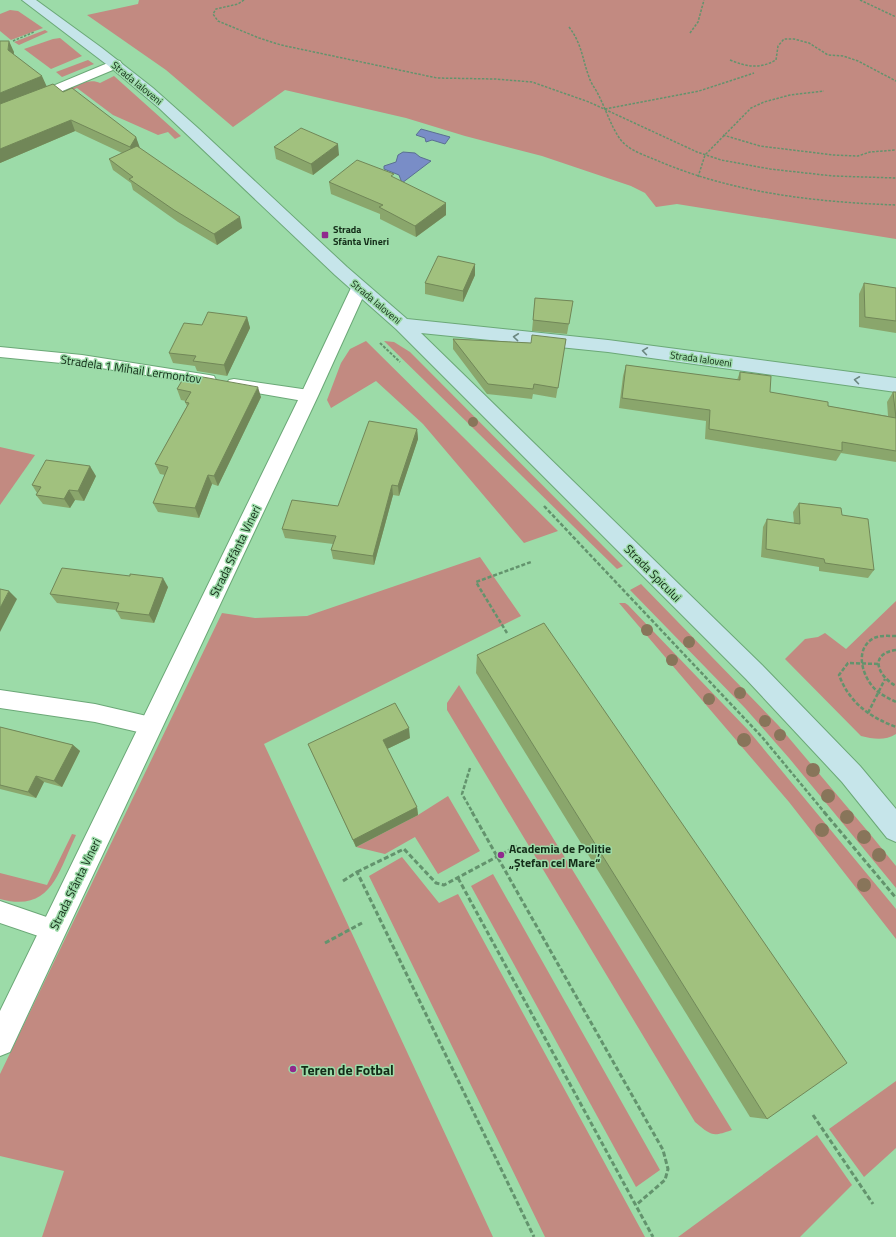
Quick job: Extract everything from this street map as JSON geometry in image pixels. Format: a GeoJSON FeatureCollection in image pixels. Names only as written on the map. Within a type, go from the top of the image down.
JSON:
{"type":"FeatureCollection","features":[{"type":"Feature","properties":{"kind":"street","name":"Strada Ialoveni"},"geometry":{"type":"LineString","coordinates":[[28,0],[115,64],[164,105],[359,288],[402,325],[608,346],[896,385]]}},
{"type":"Feature","properties":{"kind":"street"},"geometry":{"type":"LineString","coordinates":[[0,113],[115,64]]}},
{"type":"Feature","properties":{"kind":"street","name":"Strada Sfânta Vineri"},"geometry":{"type":"LineString","coordinates":[[0,1042],[309,396],[359,288]]}},
{"type":"Feature","properties":{"kind":"street","name":"Strada Spicului"},"geometry":{"type":"LineString","coordinates":[[402,325],[754,672],[851,774],[896,829]]}},
{"type":"Feature","properties":{"kind":"lane","name":"Stradela 1 Mihail Lermontov"},"geometry":{"type":"LineString","coordinates":[[0,352],[82,360],[309,396]]}},
{"type":"Feature","properties":{"kind":"lane"},"geometry":{"type":"LineString","coordinates":[[0,699],[95,713],[151,726]]}},
{"type":"Feature","properties":{"kind":"lane"},"geometry":{"type":"LineString","coordinates":[[0,912],[53,930]]}},
{"type":"Feature","properties":{"kind":"path"},"geometry":{"type":"LineString","coordinates":[[244,0],[241,3],[232,6],[216,9],[213,14],[218,21],[259,38],[281,45],[366,62],[395,70],[437,78],[495,79],[532,82],[605,109],[705,155],[721,160],[770,169],[833,176],[896,178]]}},
{"type":"Feature","properties":{"kind":"path"},"geometry":{"type":"LineString","coordinates":[[690,33],[698,22],[704,0]]}},
{"type":"Feature","properties":{"kind":"path"},"geometry":{"type":"LineString","coordinates":[[860,0],[875,9],[896,17]]}},
{"type":"Feature","properties":{"kind":"path"},"geometry":{"type":"LineString","coordinates":[[569,27],[576,36],[582,48],[590,77],[613,126],[625,144],[653,159],[698,177],[763,192],[834,202],[896,205]]}},
{"type":"Feature","properties":{"kind":"path"},"geometry":{"type":"LineString","coordinates":[[730,60],[749,67],[768,65],[776,60],[778,46],[784,39],[794,39],[809,43],[828,54],[843,56],[858,61],[896,81]]}},
{"type":"Feature","properties":{"kind":"path"},"geometry":{"type":"LineString","coordinates":[[605,109],[699,91],[754,73]]}},
{"type":"Feature","properties":{"kind":"path"},"geometry":{"type":"LineString","coordinates":[[698,177],[705,155],[751,108],[764,102],[790,95],[824,91]]}},
{"type":"Feature","properties":{"kind":"path"},"geometry":{"type":"LineString","coordinates":[[723,135],[760,146],[833,155],[858,156],[870,152],[896,150]]}},
{"type":"Feature","properties":{"kind":"path"},"geometry":{"type":"LineString","coordinates":[[380,343],[403,365]]}},
{"type":"Feature","properties":{"kind":"path"},"geometry":{"type":"LineString","coordinates":[[539,501],[762,737],[896,898]]}},
{"type":"Feature","properties":{"kind":"path"},"geometry":{"type":"LineString","coordinates":[[507,633],[476,582],[531,562]]}},
{"type":"Feature","properties":{"kind":"path"},"geometry":{"type":"LineString","coordinates":[[896,636],[886,635],[875,638],[867,644],[862,653],[861,663],[865,676],[872,686],[896,702]]}},
{"type":"Feature","properties":{"kind":"path"},"geometry":{"type":"LineString","coordinates":[[896,650],[888,651],[882,654],[879,658],[878,664],[879,670],[885,679],[896,686]]}},
{"type":"Feature","properties":{"kind":"path"},"geometry":{"type":"LineString","coordinates":[[878,664],[848,663],[839,675],[842,687],[859,706],[868,713],[881,722],[896,727]]}},
{"type":"Feature","properties":{"kind":"path"},"geometry":{"type":"LineString","coordinates":[[868,713],[885,679]]}},
{"type":"Feature","properties":{"kind":"path"},"geometry":{"type":"LineString","coordinates":[[470,768],[462,794],[663,1150],[668,1169],[665,1180],[636,1205]]}},
{"type":"Feature","properties":{"kind":"path"},"geometry":{"type":"LineString","coordinates":[[342,881],[404,849],[436,883],[444,886],[517,846]]}},
{"type":"Feature","properties":{"kind":"path"},"geometry":{"type":"LineString","coordinates":[[357,872],[534,1237]]}},
{"type":"Feature","properties":{"kind":"path"},"geometry":{"type":"LineString","coordinates":[[458,878],[653,1237]]}},
{"type":"Feature","properties":{"kind":"path"},"geometry":{"type":"LineString","coordinates":[[325,943],[362,922]]}},
{"type":"Feature","properties":{"kind":"path"},"geometry":{"type":"LineString","coordinates":[[813,1115],[873,1204]]}},
{"type":"Feature","properties":{"kind":"shaded area"},"geometry":{"type":"Polygon","coordinates":[[[139,0],[896,0],[896,239],[677,204],[656,207],[645,193],[631,186],[542,156],[465,136],[406,118],[285,90],[233,127],[166,70],[87,15],[138,4],[139,0]]]}},
{"type":"Feature","properties":{"kind":"shaded area"},"geometry":{"type":"Polygon","coordinates":[[[10,10],[18,11],[43,28],[11,40],[0,31],[0,14],[10,10]]]}},
{"type":"Feature","properties":{"kind":"shaded area"},"geometry":{"type":"Polygon","coordinates":[[[45,30],[48,32],[19,45],[14,42],[45,30]]]}},
{"type":"Feature","properties":{"kind":"shaded area"},"geometry":{"type":"Polygon","coordinates":[[[60,38],[82,56],[51,69],[24,49],[53,39],[60,38]]]}},
{"type":"Feature","properties":{"kind":"shaded area"},"geometry":{"type":"Polygon","coordinates":[[[88,60],[94,64],[62,77],[56,72],[88,60]]]}},
{"type":"Feature","properties":{"kind":"shaded area"},"geometry":{"type":"Polygon","coordinates":[[[114,76],[181,136],[175,139],[168,132],[158,135],[113,115],[77,88],[68,92],[68,89],[79,84],[92,81],[100,83],[114,76]]]}},
{"type":"Feature","properties":{"kind":"shaded area"},"geometry":{"type":"Polygon","coordinates":[[[366,341],[558,531],[524,543],[423,424],[376,381],[331,408],[327,400],[341,363],[350,349],[366,341]]]}},
{"type":"Feature","properties":{"kind":"shaded area"},"geometry":{"type":"Polygon","coordinates":[[[384,341],[394,342],[410,352],[623,566],[617,569],[384,341]]]}},
{"type":"Feature","properties":{"kind":"shaded area"},"geometry":{"type":"Polygon","coordinates":[[[0,447],[35,455],[0,505],[0,447]]]}},
{"type":"Feature","properties":{"kind":"shaded area"},"geometry":{"type":"Polygon","coordinates":[[[480,557],[521,616],[264,744],[493,1237],[42,1237],[64,1171],[0,1156],[0,1074],[222,613],[255,618],[307,616],[480,557]]]}},
{"type":"Feature","properties":{"kind":"shaded area"},"geometry":{"type":"Polygon","coordinates":[[[641,584],[778,725],[870,834],[896,866],[896,888],[789,758],[745,708],[630,590],[641,584]]]}},
{"type":"Feature","properties":{"kind":"shaded area"},"geometry":{"type":"Polygon","coordinates":[[[896,601],[896,734],[888,738],[874,739],[861,736],[785,659],[805,639],[818,637],[825,633],[846,649],[896,601]]]}},
{"type":"Feature","properties":{"kind":"shaded area"},"geometry":{"type":"Polygon","coordinates":[[[619,603],[625,603],[628,605],[748,730],[896,909],[896,939],[789,802],[619,603]]]}},
{"type":"Feature","properties":{"kind":"shaded area"},"geometry":{"type":"Polygon","coordinates":[[[459,685],[732,1130],[720,1134],[712,1134],[695,1122],[447,710],[447,703],[459,685]]]}},
{"type":"Feature","properties":{"kind":"shaded area"},"geometry":{"type":"Polygon","coordinates":[[[448,796],[480,851],[438,874],[415,837],[385,854],[356,847],[418,815],[448,796]]]}},
{"type":"Feature","properties":{"kind":"shaded area"},"geometry":{"type":"Polygon","coordinates":[[[72,834],[76,835],[64,863],[57,876],[42,895],[31,900],[17,902],[0,899],[0,873],[47,885],[72,834]]]}},
{"type":"Feature","properties":{"kind":"shaded area"},"geometry":{"type":"Polygon","coordinates":[[[402,857],[439,903],[458,894],[645,1237],[545,1237],[369,876],[402,857]]]}},
{"type":"Feature","properties":{"kind":"shaded area"},"geometry":{"type":"Polygon","coordinates":[[[493,874],[660,1170],[636,1187],[471,886],[493,874]]]}},
{"type":"Feature","properties":{"kind":"shaded area"},"geometry":{"type":"Polygon","coordinates":[[[896,1081],[896,1148],[864,1177],[829,1129],[896,1081]]]}},
{"type":"Feature","properties":{"kind":"shaded area"},"geometry":{"type":"Polygon","coordinates":[[[817,1135],[852,1185],[800,1237],[678,1237],[817,1135]]]}},
{"type":"Feature","properties":{"kind":"water"},"geometry":{"type":"Polygon","coordinates":[[[421,129],[450,137],[445,144],[432,140],[426,142],[425,138],[416,135],[421,129]]]}},
{"type":"Feature","properties":{"kind":"water"},"geometry":{"type":"Polygon","coordinates":[[[403,152],[415,153],[420,157],[431,161],[402,183],[399,175],[384,169],[384,166],[396,162],[398,155],[403,152]]]}},
{"type":"Feature","properties":{"kind":"building"},"geometry":{"type":"Polygon","coordinates":[[[0,41],[9,41],[8,50],[42,76],[0,93],[0,41]]]}},
{"type":"Feature","properties":{"kind":"building"},"geometry":{"type":"Polygon","coordinates":[[[53,84],[63,92],[72,88],[136,137],[130,147],[71,120],[0,149],[0,104],[53,84]]]}},
{"type":"Feature","properties":{"kind":"building"},"geometry":{"type":"Polygon","coordinates":[[[301,128],[338,144],[311,164],[274,147],[301,128]]]}},
{"type":"Feature","properties":{"kind":"building"},"geometry":{"type":"Polygon","coordinates":[[[137,146],[240,217],[214,234],[174,210],[129,179],[133,177],[109,159],[137,146]]]}},
{"type":"Feature","properties":{"kind":"building"},"geometry":{"type":"Polygon","coordinates":[[[357,160],[394,174],[391,176],[446,203],[415,226],[379,207],[383,205],[329,182],[357,160]]]}},
{"type":"Feature","properties":{"kind":"building"},"geometry":{"type":"Polygon","coordinates":[[[438,256],[475,264],[463,291],[425,283],[438,256]]]}},
{"type":"Feature","properties":{"kind":"building"},"geometry":{"type":"Polygon","coordinates":[[[864,283],[896,288],[896,321],[865,317],[864,283]]]}},
{"type":"Feature","properties":{"kind":"building"},"geometry":{"type":"Polygon","coordinates":[[[535,298],[573,301],[569,324],[533,320],[535,298]]]}},
{"type":"Feature","properties":{"kind":"building"},"geometry":{"type":"Polygon","coordinates":[[[208,312],[247,317],[224,365],[193,361],[196,356],[169,353],[184,323],[202,325],[208,312]]]}},
{"type":"Feature","properties":{"kind":"building"},"geometry":{"type":"Polygon","coordinates":[[[532,335],[566,339],[558,388],[534,384],[533,389],[488,384],[453,339],[531,343],[532,335]]]}},
{"type":"Feature","properties":{"kind":"building"},"geometry":{"type":"Polygon","coordinates":[[[626,365],[740,380],[740,372],[771,376],[770,392],[828,402],[828,406],[896,418],[896,451],[842,442],[842,451],[709,429],[710,410],[622,398],[626,365]]]}},
{"type":"Feature","properties":{"kind":"building"},"geometry":{"type":"Polygon","coordinates":[[[186,374],[258,387],[214,476],[208,475],[195,508],[153,503],[168,467],[155,464],[189,403],[185,402],[191,392],[177,389],[186,374]]]}},
{"type":"Feature","properties":{"kind":"building"},"geometry":{"type":"Polygon","coordinates":[[[893,392],[896,392],[896,418],[893,392]]]}},
{"type":"Feature","properties":{"kind":"building"},"geometry":{"type":"Polygon","coordinates":[[[369,421],[417,429],[398,486],[392,485],[373,556],[331,550],[336,536],[282,529],[292,500],[338,506],[369,421]]]}},
{"type":"Feature","properties":{"kind":"building"},"geometry":{"type":"Polygon","coordinates":[[[46,460],[90,466],[78,491],[69,490],[64,499],[36,495],[41,487],[32,485],[46,460]]]}},
{"type":"Feature","properties":{"kind":"building"},"geometry":{"type":"Polygon","coordinates":[[[799,503],[841,508],[842,515],[868,519],[874,570],[825,563],[824,559],[766,549],[767,519],[800,524],[799,503]]]}},
{"type":"Feature","properties":{"kind":"building"},"geometry":{"type":"Polygon","coordinates":[[[62,568],[130,576],[130,574],[163,578],[149,615],[116,611],[119,603],[50,594],[62,568]]]}},
{"type":"Feature","properties":{"kind":"building"},"geometry":{"type":"Polygon","coordinates":[[[0,589],[9,591],[0,608],[0,589]]]}},
{"type":"Feature","properties":{"kind":"building"},"geometry":{"type":"Polygon","coordinates":[[[544,623],[847,1063],[767,1119],[477,655],[544,623]]]}},
{"type":"Feature","properties":{"kind":"building"},"geometry":{"type":"Polygon","coordinates":[[[395,703],[409,728],[383,740],[417,807],[353,840],[308,744],[395,703]]]}},
{"type":"Feature","properties":{"kind":"building"},"geometry":{"type":"Polygon","coordinates":[[[0,727],[73,745],[54,781],[36,776],[28,792],[0,785],[0,727]]]}},
{"type":"Feature","properties":{"kind":"place","name":"Strada Sfânta Vineri"},"geometry":{"type":"Point","coordinates":[325,235]}},
{"type":"Feature","properties":{"kind":"place","name":"Academia de Poliție „Ștefan cel Mare“"},"geometry":{"type":"Point","coordinates":[501,855]}},
{"type":"Feature","properties":{"kind":"place","name":"Teren de Fotbal"},"geometry":{"type":"Point","coordinates":[293,1069]}}]}
